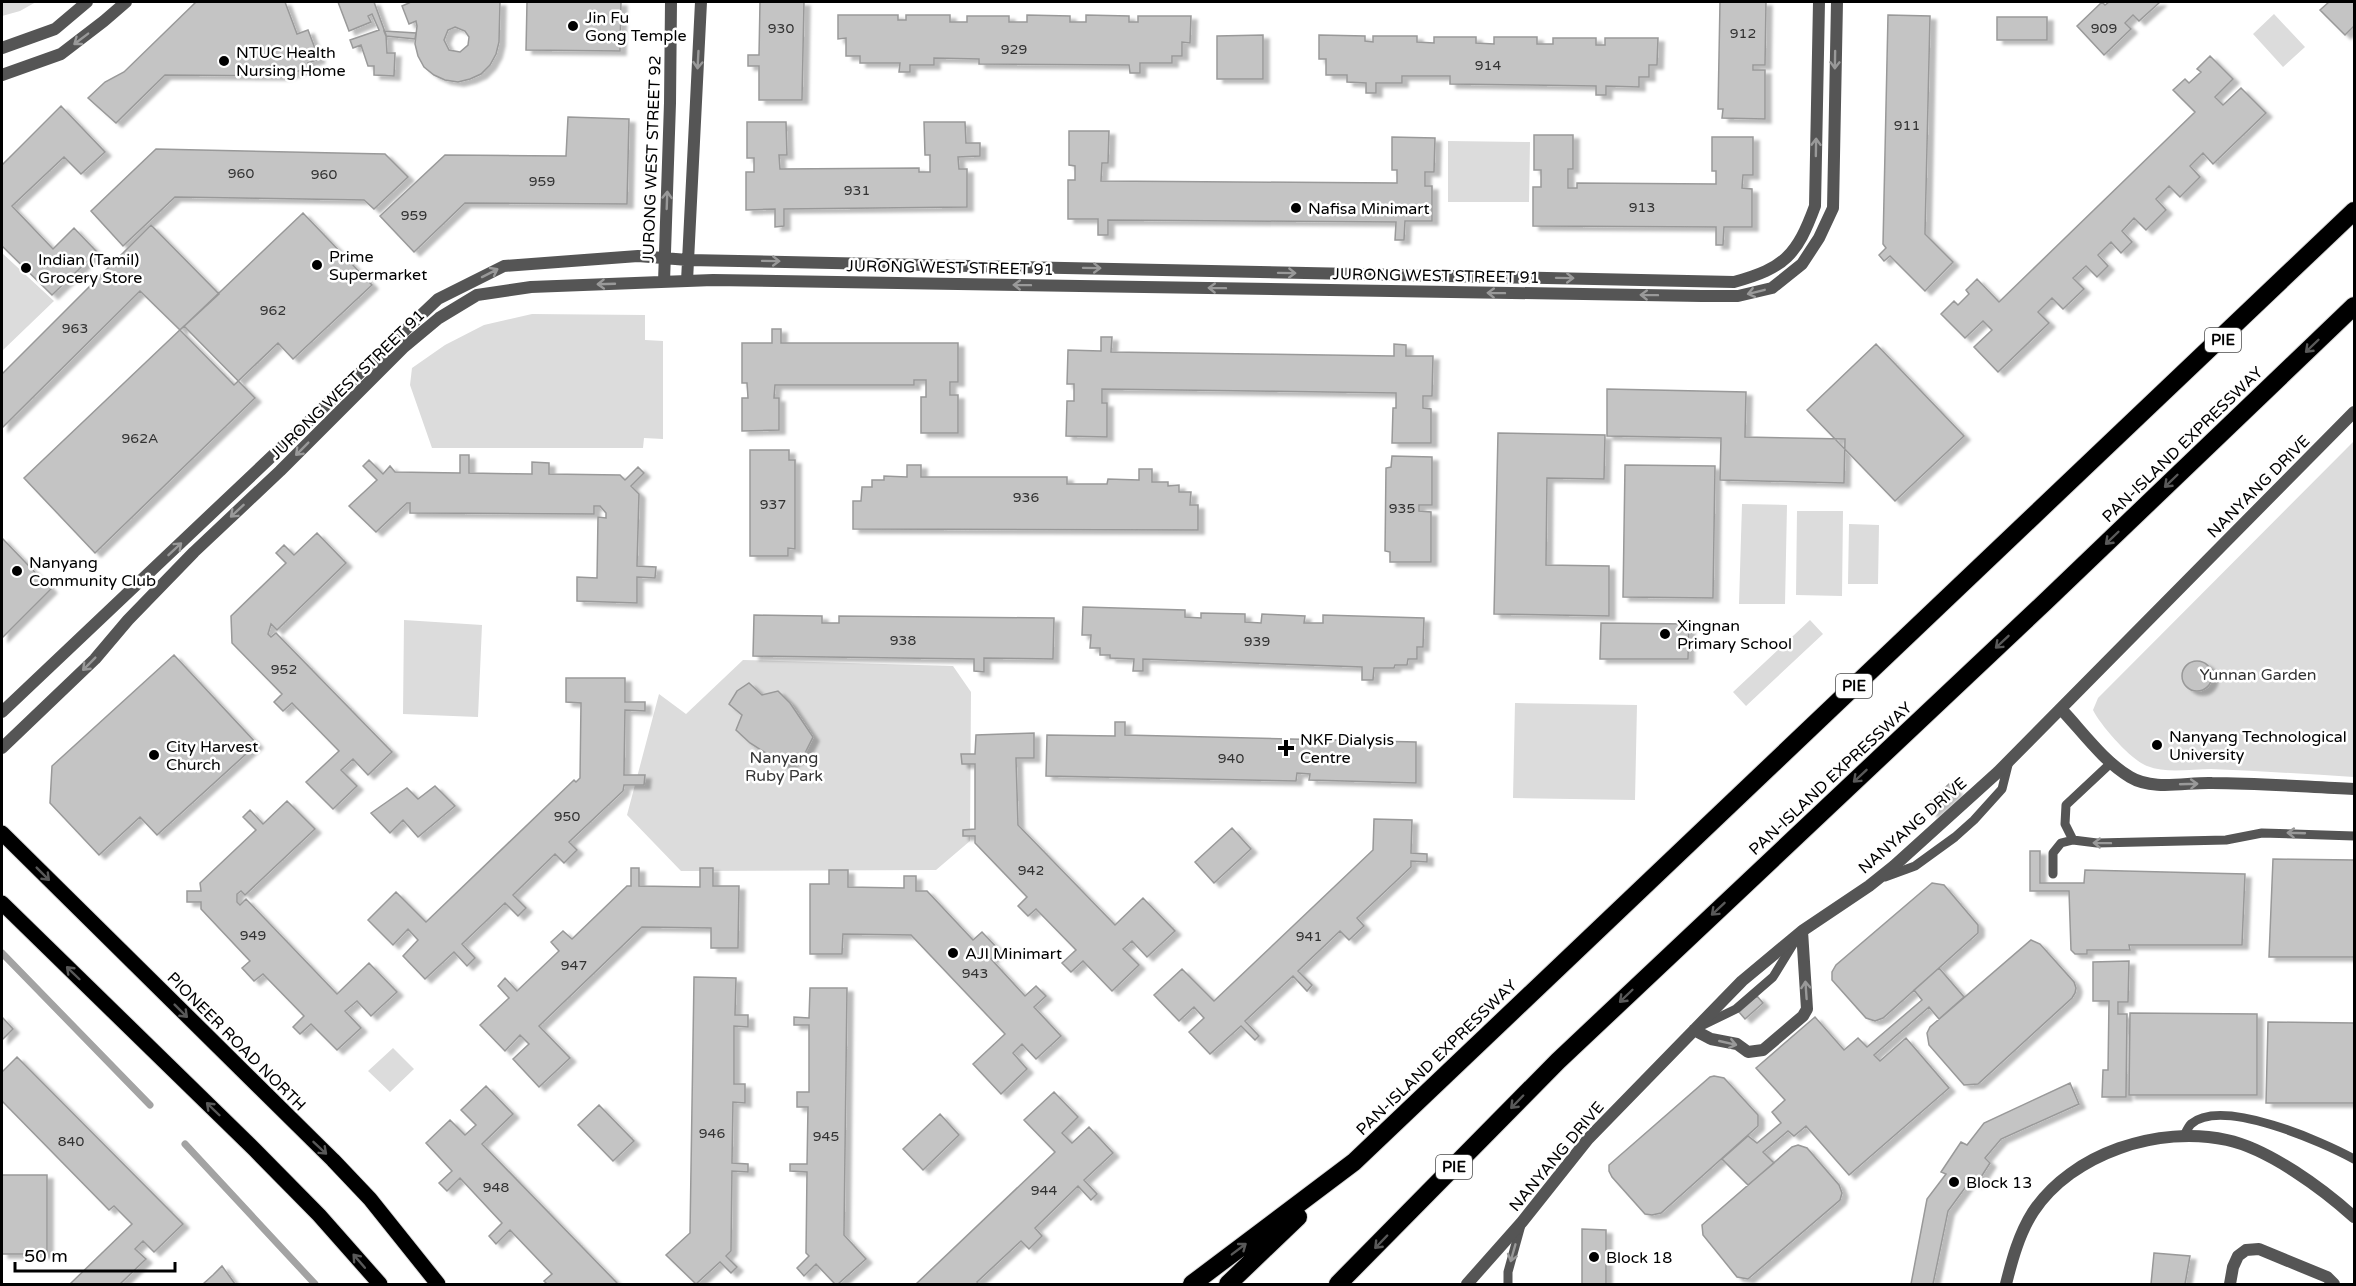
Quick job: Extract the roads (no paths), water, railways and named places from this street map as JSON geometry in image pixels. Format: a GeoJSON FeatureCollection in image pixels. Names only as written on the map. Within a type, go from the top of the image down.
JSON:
{"type":"FeatureCollection","features":[{"type":"Feature","properties":{"kind":"highway","name":"PAN-ISLAND EXPRESSWAY"},"geometry":{"type":"LineString","coordinates":[[1228,1284],[1354,1162],[2044,511],[2355,212]]}},
{"type":"Feature","properties":{"kind":"highway","name":"PAN-ISLAND EXPRESSWAY"},"geometry":{"type":"LineString","coordinates":[[1346,1280],[1584,1036],[2045,602],[2355,306]]}},
{"type":"Feature","properties":{"kind":"highway"},"geometry":{"type":"LineString","coordinates":[[1192,1284],[1354,1162]]}},
{"type":"Feature","properties":{"kind":"main road","name":"PIONEER ROAD NORTH"},"geometry":{"type":"LineString","coordinates":[[2,833],[333,1160],[370,1199],[438,1284]]}},
{"type":"Feature","properties":{"kind":"main road"},"geometry":{"type":"LineString","coordinates":[[2,903],[263,1158],[319,1215],[380,1284]]}},
{"type":"Feature","properties":{"kind":"street"},"geometry":{"type":"LineString","coordinates":[[2,48],[55,29],[87,2]]}},
{"type":"Feature","properties":{"kind":"street"},"geometry":{"type":"LineString","coordinates":[[2,75],[61,54],[126,2]]}},
{"type":"Feature","properties":{"kind":"street","name":"JURONG WEST STREET 92"},"geometry":{"type":"LineString","coordinates":[[664,282],[671,2]]}},
{"type":"Feature","properties":{"kind":"street"},"geometry":{"type":"LineString","coordinates":[[687,281],[701,2]]}},
{"type":"Feature","properties":{"kind":"street","name":"JURONG WEST STREET 91"},"geometry":{"type":"LineString","coordinates":[[2,712],[438,300],[504,266],[638,256],[688,260],[1734,282],[1764,274],[1790,255],[1805,233],[1815,206],[1819,2]]}},
{"type":"Feature","properties":{"kind":"street","name":"JURONG WEST STREET 91"},"geometry":{"type":"LineString","coordinates":[[2,748],[94,659],[194,552],[280,471],[403,348],[439,318],[477,295],[531,287],[687,281],[1738,296],[1772,288],[1802,264],[1819,238],[1833,208],[1837,2]]}},
{"type":"Feature","properties":{"kind":"street","name":"NANYANG DRIVE"},"geometry":{"type":"LineString","coordinates":[[1467,1284],[1522,1222],[1588,1138],[1742,981],[1802,931],[1877,879],[2009,760],[2355,412]]}},
{"type":"Feature","properties":{"kind":"street"},"geometry":{"type":"LineString","coordinates":[[2061,709],[2112,762],[2131,778],[2164,784],[2212,783],[2355,789]]}},
{"type":"Feature","properties":{"kind":"street"},"geometry":{"type":"LineString","coordinates":[[1694,1030],[1711,1039],[1737,1044],[1748,1052],[1756,1052],[1763,1050],[1803,1016],[1807,1010],[1802,931]]}},
{"type":"Feature","properties":{"kind":"street"},"geometry":{"type":"LineString","coordinates":[[2006,1284],[2014,1254],[2033,1213],[2056,1184],[2120,1147],[2155,1138],[2184,1136],[2228,1140],[2267,1155],[2328,1193],[2355,1217]]}},
{"type":"Feature","properties":{"kind":"street"},"geometry":{"type":"LineString","coordinates":[[2230,1284],[2238,1256],[2246,1250],[2259,1249],[2327,1277],[2334,1284]]}},
{"type":"Feature","properties":{"kind":"lane"},"geometry":{"type":"LineString","coordinates":[[1877,879],[1915,866],[1961,831],[2002,789],[2009,760]]}},
{"type":"Feature","properties":{"kind":"lane"},"geometry":{"type":"LineString","coordinates":[[2073,840],[2065,824],[2066,806],[2112,762]]}},
{"type":"Feature","properties":{"kind":"lane"},"geometry":{"type":"LineString","coordinates":[[2053,874],[2053,853],[2061,843],[2073,840],[2097,843],[2226,840],[2262,833],[2355,836]]}},
{"type":"Feature","properties":{"kind":"lane"},"geometry":{"type":"LineString","coordinates":[[2184,1136],[2189,1125],[2208,1117],[2241,1119],[2262,1122],[2309,1136],[2355,1159]]}},
{"type":"Feature","properties":{"kind":"lane"},"geometry":{"type":"LineString","coordinates":[[1508,1284],[1508,1272],[1522,1222]]}},
{"type":"Feature","properties":{"kind":"waterway"},"geometry":{"type":"LineString","coordinates":[[2,953],[150,1105]]}},
{"type":"Feature","properties":{"kind":"waterway"},"geometry":{"type":"LineString","coordinates":[[185,1144],[315,1284]]}},
{"type":"Feature","properties":{"kind":"place","name":"Jin Fu Gong Temple"},"geometry":{"type":"Point","coordinates":[573,26]}},
{"type":"Feature","properties":{"kind":"place","name":"NTUC Health Nursing Home"},"geometry":{"type":"Point","coordinates":[224,61]}},
{"type":"Feature","properties":{"kind":"place","name":"Nafisa Minimart"},"geometry":{"type":"Point","coordinates":[1296,208]}},
{"type":"Feature","properties":{"kind":"place","name":"Prime Supermarket"},"geometry":{"type":"Point","coordinates":[317,265]}},
{"type":"Feature","properties":{"kind":"place","name":"Indian (Tamil) Grocery Store"},"geometry":{"type":"Point","coordinates":[26,268]}},
{"type":"Feature","properties":{"kind":"place","name":"Nanyang Community Club"},"geometry":{"type":"Point","coordinates":[17,571]}},
{"type":"Feature","properties":{"kind":"place","name":"Xingnan Primary School"},"geometry":{"type":"Point","coordinates":[1665,634]}},
{"type":"Feature","properties":{"kind":"place","name":"Nanyang Technological University"},"geometry":{"type":"Point","coordinates":[2157,745]}},
{"type":"Feature","properties":{"kind":"place","name":"NKF Dialysis Centre"},"geometry":{"type":"Point","coordinates":[1286,748]}},
{"type":"Feature","properties":{"kind":"place","name":"City Harvest Church"},"geometry":{"type":"Point","coordinates":[154,755]}},
{"type":"Feature","properties":{"kind":"place","name":"AJI Minimart"},"geometry":{"type":"Point","coordinates":[953,953]}},
{"type":"Feature","properties":{"kind":"place","name":"Block 13"},"geometry":{"type":"Point","coordinates":[1954,1182]}},
{"type":"Feature","properties":{"kind":"place","name":"Block 18"},"geometry":{"type":"Point","coordinates":[1594,1257]}},
{"type":"Feature","properties":{"kind":"park label","name":"Yunnan Garden"},"geometry":{"type":"Point","coordinates":[2258,674]}},
{"type":"Feature","properties":{"kind":"park label","name":"Nanyang Ruby Park"},"geometry":{"type":"Point","coordinates":[784,766]}}]}
